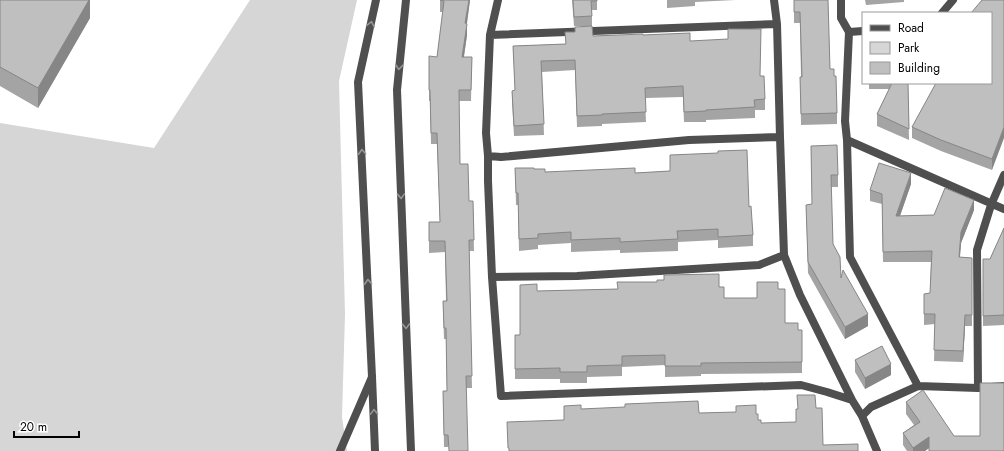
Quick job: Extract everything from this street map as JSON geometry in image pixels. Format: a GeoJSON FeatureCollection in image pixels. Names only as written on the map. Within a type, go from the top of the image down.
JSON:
{"type":"FeatureCollection","features":[{"type":"Feature","properties":{"kind":"street"},"geometry":{"type":"LineString","coordinates":[[375,451],[358,82],[376,0]]}},
{"type":"Feature","properties":{"kind":"street"},"geometry":{"type":"LineString","coordinates":[[406,0],[397,90],[411,451]]}},
{"type":"Feature","properties":{"kind":"street"},"geometry":{"type":"LineString","coordinates":[[498,0],[490,35],[486,133],[492,277],[501,396],[801,385],[852,400]]}},
{"type":"Feature","properties":{"kind":"street"},"geometry":{"type":"LineString","coordinates":[[774,0],[777,24],[784,255],[800,295],[852,400],[862,416],[877,451]]}},
{"type":"Feature","properties":{"kind":"street"},"geometry":{"type":"LineString","coordinates":[[841,0],[841,18],[849,32],[845,121],[847,140],[850,258],[918,386]]}},
{"type":"Feature","properties":{"kind":"street"},"geometry":{"type":"LineString","coordinates":[[943,12],[953,0]]}},
{"type":"Feature","properties":{"kind":"street"},"geometry":{"type":"LineString","coordinates":[[490,35],[777,24]]}},
{"type":"Feature","properties":{"kind":"street"},"geometry":{"type":"LineString","coordinates":[[849,32],[862,31]]}},
{"type":"Feature","properties":{"kind":"street"},"geometry":{"type":"LineString","coordinates":[[488,156],[501,157],[689,140],[780,136]]}},
{"type":"Feature","properties":{"kind":"street"},"geometry":{"type":"LineString","coordinates":[[847,140],[1004,209]]}},
{"type":"Feature","properties":{"kind":"street"},"geometry":{"type":"LineString","coordinates":[[978,388],[977,250],[992,204],[1004,175]]}},
{"type":"Feature","properties":{"kind":"street"},"geometry":{"type":"LineString","coordinates":[[492,277],[577,276],[759,265],[784,255]]}},
{"type":"Feature","properties":{"kind":"street"},"geometry":{"type":"LineString","coordinates":[[340,451],[372,377]]}},
{"type":"Feature","properties":{"kind":"street"},"geometry":{"type":"LineString","coordinates":[[862,416],[871,407],[918,386],[978,388],[1004,386]]}},
{"type":"Feature","properties":{"kind":"green space"},"geometry":{"type":"Polygon","coordinates":[[[250,0],[357,0],[339,81],[345,314],[342,417],[347,451],[0,451],[0,123],[154,148],[250,0]]]}},
{"type":"Feature","properties":{"kind":"building"},"geometry":{"type":"Polygon","coordinates":[[[0,0],[89,0],[38,88],[0,67],[0,0]]]}},
{"type":"Feature","properties":{"kind":"building"},"geometry":{"type":"Polygon","coordinates":[[[440,0],[469,0],[462,57],[472,57],[471,90],[459,90],[460,164],[468,164],[469,201],[473,201],[474,240],[469,240],[472,376],[466,376],[468,451],[449,451],[448,435],[444,435],[443,391],[447,391],[446,328],[444,328],[443,301],[447,301],[445,241],[429,241],[429,222],[440,222],[437,133],[431,133],[429,56],[437,57],[444,1],[440,0]]]}},
{"type":"Feature","properties":{"kind":"building"},"geometry":{"type":"Polygon","coordinates":[[[573,0],[597,0],[591,1],[592,16],[574,17],[573,0]]]}},
{"type":"Feature","properties":{"kind":"building"},"geometry":{"type":"Polygon","coordinates":[[[794,0],[828,0],[830,69],[834,69],[834,76],[836,76],[837,113],[801,114],[800,77],[802,77],[800,12],[794,12],[794,0]]]}},
{"type":"Feature","properties":{"kind":"building"},"geometry":{"type":"Polygon","coordinates":[[[982,0],[1004,0],[1004,127],[992,159],[941,140],[912,127],[935,84],[992,84],[992,12],[972,12],[982,0]]]}},
{"type":"Feature","properties":{"kind":"building"},"geometry":{"type":"Polygon","coordinates":[[[592,26],[593,36],[690,33],[690,41],[728,39],[728,29],[761,29],[760,76],[764,76],[765,99],[754,100],[755,107],[684,112],[683,86],[645,88],[646,112],[577,116],[575,60],[541,61],[544,124],[514,126],[512,91],[515,90],[513,46],[566,44],[565,32],[575,32],[575,27],[592,26]]]}},
{"type":"Feature","properties":{"kind":"building"},"geometry":{"type":"Polygon","coordinates":[[[892,84],[908,84],[909,129],[877,114],[892,84]]]}},
{"type":"Feature","properties":{"kind":"building"},"geometry":{"type":"Polygon","coordinates":[[[837,145],[838,175],[831,175],[833,244],[840,257],[841,278],[843,270],[868,314],[845,327],[808,262],[806,205],[812,204],[811,146],[837,145]]]}},
{"type":"Feature","properties":{"kind":"building"},"geometry":{"type":"Polygon","coordinates":[[[747,150],[749,207],[751,206],[753,235],[718,237],[718,229],[677,231],[678,239],[620,242],[620,238],[571,240],[571,232],[538,234],[538,238],[519,239],[518,193],[516,193],[515,168],[545,169],[545,172],[635,168],[635,173],[670,171],[670,155],[747,150]]]}},
{"type":"Feature","properties":{"kind":"building"},"geometry":{"type":"Polygon","coordinates":[[[879,163],[911,173],[896,216],[934,215],[945,188],[974,200],[961,232],[959,257],[972,258],[972,315],[965,315],[963,351],[934,350],[935,314],[924,314],[924,294],[930,293],[932,251],[883,252],[882,194],[870,190],[879,163]]]}},
{"type":"Feature","properties":{"kind":"building"},"geometry":{"type":"Polygon","coordinates":[[[1004,228],[1004,315],[983,316],[983,259],[990,259],[1004,228]]]}},
{"type":"Feature","properties":{"kind":"building"},"geometry":{"type":"Polygon","coordinates":[[[719,274],[719,287],[724,287],[724,298],[757,298],[757,282],[778,282],[778,289],[785,289],[785,323],[798,323],[798,330],[802,330],[802,362],[701,363],[701,366],[665,366],[665,355],[622,356],[622,365],[587,366],[587,372],[560,372],[560,368],[515,369],[515,335],[520,335],[520,285],[537,284],[537,291],[618,289],[617,282],[657,282],[657,280],[664,280],[664,275],[719,274]]]}},
{"type":"Feature","properties":{"kind":"building"},"geometry":{"type":"Polygon","coordinates":[[[882,346],[891,364],[865,378],[855,360],[882,346]]]}},
{"type":"Feature","properties":{"kind":"building"},"geometry":{"type":"Polygon","coordinates":[[[980,383],[1004,383],[1004,451],[929,451],[929,437],[913,448],[903,433],[920,422],[906,402],[923,390],[954,436],[980,436],[980,383]]]}},
{"type":"Feature","properties":{"kind":"building"},"geometry":{"type":"Polygon","coordinates":[[[797,395],[815,395],[816,408],[822,408],[823,445],[858,444],[858,451],[509,451],[508,448],[507,422],[564,420],[564,406],[581,405],[581,409],[625,407],[625,404],[698,401],[699,413],[736,412],[736,406],[756,405],[756,414],[758,414],[758,420],[761,420],[761,423],[796,422],[796,409],[798,409],[797,395]]]}}]}
